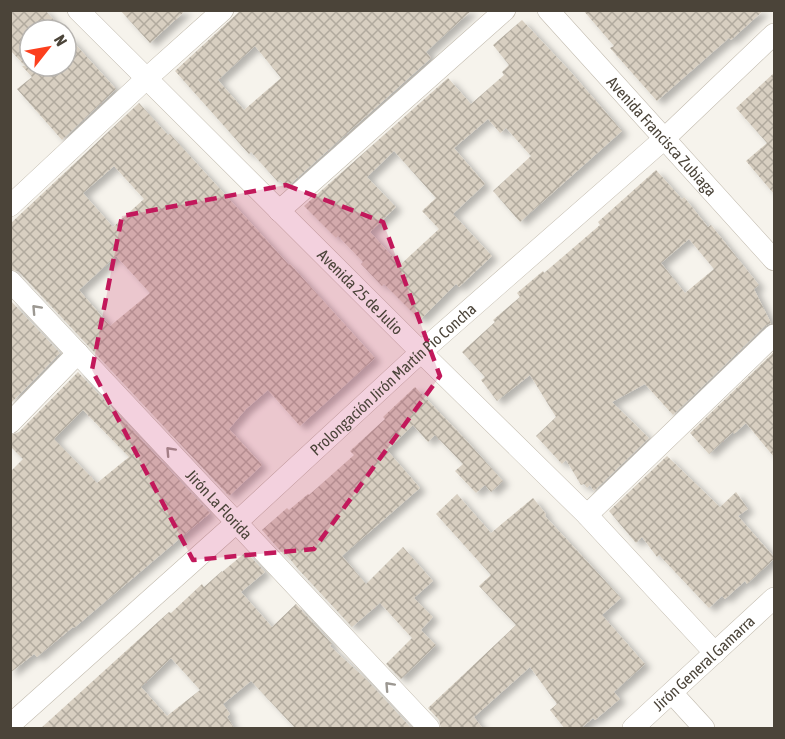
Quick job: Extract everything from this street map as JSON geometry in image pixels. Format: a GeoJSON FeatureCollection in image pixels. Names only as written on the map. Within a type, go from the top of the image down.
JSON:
{"type":"FeatureCollection","features":[{"type":"Feature","properties":{"kind":"street","name":"Avenida 25 de Julio"},"geometry":{"type":"LineString","coordinates":[[78,10],[587,515],[715,653]]}},
{"type":"Feature","properties":{"kind":"street"},"geometry":{"type":"LineString","coordinates":[[10,206],[223,10]]}},
{"type":"Feature","properties":{"kind":"street"},"geometry":{"type":"LineString","coordinates":[[279,211],[505,10]]}},
{"type":"Feature","properties":{"kind":"street","name":"Avenida Francisca Zubiaga"},"geometry":{"type":"LineString","coordinates":[[548,10],[774,260]]}},
{"type":"Feature","properties":{"kind":"street","name":"Prolongación Jirón Martín Pio Concha"},"geometry":{"type":"LineString","coordinates":[[10,725],[237,522],[421,352],[664,139],[774,34]]}},
{"type":"Feature","properties":{"kind":"street","name":"Jirón La Florida"},"geometry":{"type":"LineString","coordinates":[[10,281],[429,729]]}},
{"type":"Feature","properties":{"kind":"street"},"geometry":{"type":"LineString","coordinates":[[587,515],[774,336]]}},
{"type":"Feature","properties":{"kind":"street"},"geometry":{"type":"LineString","coordinates":[[10,423],[78,353]]}},
{"type":"Feature","properties":{"kind":"street","name":"Jirón General Gamarra"},"geometry":{"type":"LineString","coordinates":[[633,729],[774,598]]}},
{"type":"Feature","properties":{"kind":"street"},"geometry":{"type":"LineString","coordinates":[[672,693],[704,729]]}},
{"type":"Feature","properties":{"kind":"highlighted area"},"geometry":{"type":"Polygon","coordinates":[[[286,185],[383,222],[440,376],[314,549],[193,560],[92,370],[122,216],[286,185]]]}},
{"type":"Feature","properties":{"kind":"building"},"geometry":{"type":"Polygon","coordinates":[[[10,10],[45,10],[52,18],[18,18],[18,59],[10,50],[10,10]]]}},
{"type":"Feature","properties":{"kind":"building"},"geometry":{"type":"Polygon","coordinates":[[[120,10],[186,10],[150,43],[120,10]]]}},
{"type":"Feature","properties":{"kind":"building"},"geometry":{"type":"Polygon","coordinates":[[[241,10],[472,10],[426,52],[431,58],[287,187],[280,180],[278,182],[251,152],[249,154],[175,71],[241,10]],[[255,46],[218,80],[244,110],[281,78],[255,46]]]}},
{"type":"Feature","properties":{"kind":"building"},"geometry":{"type":"Polygon","coordinates":[[[583,10],[764,10],[657,101],[610,48],[614,46],[583,10]]]}},
{"type":"Feature","properties":{"kind":"building"},"geometry":{"type":"Polygon","coordinates":[[[522,20],[622,131],[520,222],[493,191],[531,156],[506,128],[500,133],[488,119],[454,148],[485,184],[453,214],[492,256],[459,287],[456,284],[420,320],[384,284],[382,286],[338,236],[336,238],[304,206],[448,78],[471,104],[504,75],[502,72],[509,65],[493,45],[522,20]],[[394,151],[367,177],[396,207],[370,232],[400,265],[439,229],[422,211],[436,198],[394,151]]]}},
{"type":"Feature","properties":{"kind":"building"},"geometry":{"type":"Polygon","coordinates":[[[78,47],[116,89],[62,140],[17,89],[31,78],[78,78],[78,47]]]}},
{"type":"Feature","properties":{"kind":"building"},"geometry":{"type":"Polygon","coordinates":[[[774,73],[774,194],[746,161],[767,143],[736,108],[774,73]]]}},
{"type":"Feature","properties":{"kind":"building"},"geometry":{"type":"Polygon","coordinates":[[[139,103],[375,358],[300,426],[268,390],[246,409],[229,429],[262,465],[229,496],[19,272],[10,269],[10,224],[139,103]],[[114,166],[83,193],[113,227],[144,199],[114,166]],[[116,256],[79,290],[110,326],[150,293],[116,256]]]}},
{"type":"Feature","properties":{"kind":"building"},"geometry":{"type":"Polygon","coordinates":[[[656,170],[682,199],[684,197],[708,227],[711,225],[759,285],[754,289],[771,323],[765,326],[673,415],[645,384],[612,402],[649,438],[594,491],[590,485],[587,488],[584,484],[581,485],[566,460],[562,464],[536,436],[556,417],[530,375],[497,401],[481,380],[485,377],[462,352],[495,322],[493,320],[520,297],[517,293],[600,225],[598,222],[656,170]],[[689,239],[661,263],[685,293],[714,269],[689,239]]]}},
{"type":"Feature","properties":{"kind":"building"},"geometry":{"type":"Polygon","coordinates":[[[10,300],[60,353],[10,404],[10,300]]]}},
{"type":"Feature","properties":{"kind":"building"},"geometry":{"type":"Polygon","coordinates":[[[774,352],[774,457],[746,423],[709,454],[690,433],[774,352]]]}},
{"type":"Feature","properties":{"kind":"building"},"geometry":{"type":"Polygon","coordinates":[[[78,372],[210,513],[74,628],[37,657],[34,654],[10,673],[10,472],[23,459],[10,446],[10,435],[19,432],[78,372]],[[83,410],[54,439],[97,483],[129,457],[83,410]]]}},
{"type":"Feature","properties":{"kind":"building"},"geometry":{"type":"Polygon","coordinates":[[[415,387],[503,481],[491,492],[485,485],[476,493],[455,471],[463,464],[435,435],[428,442],[413,425],[387,450],[420,488],[342,556],[366,584],[403,547],[433,581],[414,598],[433,617],[421,630],[436,645],[401,679],[386,664],[412,638],[380,603],[352,627],[262,530],[287,508],[289,510],[309,495],[354,455],[350,451],[415,387]]]}},
{"type":"Feature","properties":{"kind":"building"},"geometry":{"type":"Polygon","coordinates":[[[667,456],[720,507],[736,492],[748,509],[738,516],[774,557],[747,584],[745,581],[725,599],[722,596],[709,608],[659,555],[657,557],[642,537],[636,543],[609,511],[667,456]]]}},
{"type":"Feature","properties":{"kind":"building"},"geometry":{"type":"Polygon","coordinates":[[[457,494],[491,533],[533,498],[546,514],[545,516],[621,598],[602,615],[645,664],[614,692],[620,699],[580,729],[565,729],[550,710],[557,704],[530,667],[474,717],[483,729],[441,729],[439,720],[428,708],[516,625],[479,586],[491,575],[436,514],[457,494]]]}},
{"type":"Feature","properties":{"kind":"building"},"geometry":{"type":"Polygon","coordinates":[[[246,552],[265,572],[241,592],[272,627],[296,604],[332,644],[330,646],[368,681],[412,729],[296,729],[251,681],[223,704],[230,714],[227,717],[235,729],[40,729],[169,612],[171,613],[202,584],[204,587],[246,552]],[[171,658],[141,687],[167,716],[200,690],[171,658]]]}}]}
